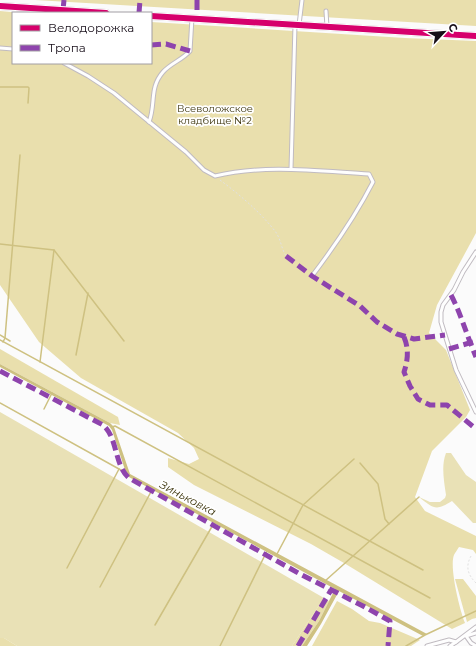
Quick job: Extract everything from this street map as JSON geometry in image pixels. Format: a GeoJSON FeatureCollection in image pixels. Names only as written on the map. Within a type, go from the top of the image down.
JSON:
{"type":"FeatureCollection","features":[{"type":"Feature","properties":{"kind":"street"},"geometry":{"type":"LineString","coordinates":[[0,6],[91,12]]}},
{"type":"Feature","properties":{"kind":"street"},"geometry":{"type":"LineString","coordinates":[[152,16],[476,36]]}},
{"type":"Feature","properties":{"kind":"lane"},"geometry":{"type":"LineString","coordinates":[[291,169],[297,25],[302,0]]}},
{"type":"Feature","properties":{"kind":"lane"},"geometry":{"type":"LineString","coordinates":[[326,10],[327,27]]}},
{"type":"Feature","properties":{"kind":"lane"},"geometry":{"type":"LineString","coordinates":[[149,122],[152,113],[152,95],[157,82],[168,66],[179,61],[190,51],[192,18]]}},
{"type":"Feature","properties":{"kind":"lane"},"geometry":{"type":"LineString","coordinates":[[0,48],[12,49]]}},
{"type":"Feature","properties":{"kind":"lane"},"geometry":{"type":"LineString","coordinates":[[66,64],[114,93],[186,152],[204,170],[215,176],[231,172],[291,169],[369,174],[373,182],[364,201],[326,258],[312,276]]}},
{"type":"Feature","properties":{"kind":"lane"},"geometry":{"type":"LineString","coordinates":[[476,252],[454,290],[443,305],[441,312],[441,322],[456,370],[476,412]]}},
{"type":"Feature","properties":{"kind":"lane"},"geometry":{"type":"LineString","coordinates":[[450,646],[466,636],[476,627]]}},
{"type":"Feature","properties":{"kind":"lane"},"geometry":{"type":"LineString","coordinates":[[466,636],[476,633]]}},
{"type":"Feature","properties":{"kind":"lane"},"geometry":{"type":"LineString","coordinates":[[466,636],[471,643],[476,646]]}},
{"type":"Feature","properties":{"kind":"lane"},"geometry":{"type":"LineString","coordinates":[[428,646],[449,640],[456,642]]}},
{"type":"Feature","properties":{"kind":"path"},"geometry":{"type":"LineString","coordinates":[[215,176],[251,204],[275,231],[281,241],[282,249],[286,256]]}},
{"type":"Feature","properties":{"kind":"path"},"geometry":{"type":"LineString","coordinates":[[471,556],[468,562],[468,573],[476,583]]}},
{"type":"Feature","properties":{"kind":"shaded area"},"geometry":{"type":"Polygon","coordinates":[[[0,364],[110,423],[114,427],[130,474],[427,634],[423,636],[339,591],[307,646],[302,646],[319,621],[335,589],[127,476],[112,430],[109,426],[0,367],[0,364]]]}},
{"type":"Feature","properties":{"kind":"shaded area"},"geometry":{"type":"Polygon","coordinates":[[[0,412],[324,598],[292,646],[17,646],[4,638],[0,638],[0,412]]]}},
{"type":"Feature","properties":{"kind":"shaded area"},"geometry":{"type":"Polygon","coordinates":[[[446,453],[451,453],[466,475],[476,482],[476,523],[473,523],[452,501],[442,506],[435,507],[419,497],[430,502],[440,502],[445,498],[443,468],[446,453]]]}},
{"type":"Feature","properties":{"kind":"green space"},"geometry":{"type":"Polygon","coordinates":[[[35,0],[476,0],[476,26],[35,0]]]}},
{"type":"Feature","properties":{"kind":"green space","name":"Всеволожское кладбище №2"},"geometry":{"type":"Polygon","coordinates":[[[0,11],[12,12],[12,64],[152,64],[152,22],[476,41],[476,233],[437,305],[429,333],[446,350],[470,410],[466,417],[432,451],[415,497],[425,511],[476,536],[476,554],[473,550],[459,547],[454,555],[453,561],[454,579],[460,609],[465,623],[452,629],[311,544],[194,485],[168,467],[168,458],[189,464],[199,459],[194,448],[178,433],[81,378],[39,342],[0,285],[0,11]]]}},
{"type":"Feature","properties":{"kind":"green space"},"geometry":{"type":"Polygon","coordinates":[[[0,349],[118,417],[120,425],[110,423],[0,364],[0,349]]]}},
{"type":"Feature","properties":{"kind":"green space"},"geometry":{"type":"Polygon","coordinates":[[[455,579],[463,579],[476,596],[476,618],[467,622],[455,579]]]}},
{"type":"Feature","properties":{"kind":"green space"},"geometry":{"type":"Polygon","coordinates":[[[324,598],[329,601],[319,621],[302,646],[292,646],[324,598]]]}},
{"type":"Feature","properties":{"kind":"green space"},"geometry":{"type":"Polygon","coordinates":[[[337,601],[369,621],[380,623],[420,640],[411,646],[312,646],[337,601]]]}},
{"type":"Feature","properties":{"kind":"green space"},"geometry":{"type":"Polygon","coordinates":[[[0,638],[4,638],[17,646],[0,646],[0,638]]]}},
{"type":"Feature","properties":{"kind":"waterway"},"geometry":{"type":"LineString","coordinates":[[0,87],[28,87],[28,103]]}},
{"type":"Feature","properties":{"kind":"waterway"},"geometry":{"type":"LineString","coordinates":[[3,342],[5,338],[20,155]]}},
{"type":"Feature","properties":{"kind":"waterway"},"geometry":{"type":"LineString","coordinates":[[0,244],[54,250],[124,341]]}},
{"type":"Feature","properties":{"kind":"waterway"},"geometry":{"type":"LineString","coordinates":[[40,362],[54,250]]}},
{"type":"Feature","properties":{"kind":"waterway"},"geometry":{"type":"LineString","coordinates":[[76,355],[88,293]]}},
{"type":"Feature","properties":{"kind":"waterway"},"geometry":{"type":"LineString","coordinates":[[0,335],[10,341]]}},
{"type":"Feature","properties":{"kind":"waterway"},"geometry":{"type":"LineString","coordinates":[[0,340],[423,570]]}},
{"type":"Feature","properties":{"kind":"waterway"},"geometry":{"type":"LineString","coordinates":[[44,409],[52,393]]}},
{"type":"Feature","properties":{"kind":"waterway"},"geometry":{"type":"LineString","coordinates":[[0,403],[128,474]]}},
{"type":"Feature","properties":{"kind":"waterway"},"geometry":{"type":"LineString","coordinates":[[112,427],[115,426],[430,598]]}},
{"type":"Feature","properties":{"kind":"waterway"},"geometry":{"type":"LineString","coordinates":[[277,554],[303,505],[354,459]]}},
{"type":"Feature","properties":{"kind":"waterway"},"geometry":{"type":"LineString","coordinates":[[360,463],[378,484],[385,519],[389,524]]}},
{"type":"Feature","properties":{"kind":"waterway"},"geometry":{"type":"LineString","coordinates":[[67,568],[119,469]]}},
{"type":"Feature","properties":{"kind":"waterway","name":"Зиньковка"},"geometry":{"type":"LineString","coordinates":[[100,587],[153,488]]}},
{"type":"Feature","properties":{"kind":"waterway"},"geometry":{"type":"LineString","coordinates":[[325,581],[419,497]]}},
{"type":"Feature","properties":{"kind":"waterway","name":"Зиньковка"},"geometry":{"type":"LineString","coordinates":[[155,625],[214,523]]}},
{"type":"Feature","properties":{"kind":"waterway"},"geometry":{"type":"LineString","coordinates":[[220,646],[267,551]]}},
{"type":"Feature","properties":{"kind":"waterway"},"geometry":{"type":"LineString","coordinates":[[406,646],[425,635],[476,611]]}},
{"type":"Feature","properties":{"kind":"marked path"},"geometry":{"type":"LineString","coordinates":[[63,10],[64,0]]}},
{"type":"Feature","properties":{"kind":"marked path"},"geometry":{"type":"LineString","coordinates":[[139,12],[140,0]]}},
{"type":"Feature","properties":{"kind":"marked path"},"geometry":{"type":"LineString","coordinates":[[197,0],[197,19]]}},
{"type":"Feature","properties":{"kind":"marked path"},"geometry":{"type":"LineString","coordinates":[[152,45],[166,44],[190,51]]}},
{"type":"Feature","properties":{"kind":"marked path"},"geometry":{"type":"LineString","coordinates":[[286,256],[312,276],[360,306],[377,322],[397,334],[414,339],[445,335]]}},
{"type":"Feature","properties":{"kind":"marked path"},"geometry":{"type":"LineString","coordinates":[[451,295],[476,357]]}},
{"type":"Feature","properties":{"kind":"marked path"},"geometry":{"type":"LineString","coordinates":[[404,337],[407,346],[404,372],[418,399],[430,405],[447,405],[476,429]]}},
{"type":"Feature","properties":{"kind":"marked path"},"geometry":{"type":"LineString","coordinates":[[449,349],[476,341]]}},
{"type":"Feature","properties":{"kind":"marked path"},"geometry":{"type":"LineString","coordinates":[[0,371],[103,425],[108,430],[124,473],[129,478],[300,574],[390,621],[388,646]]}},
{"type":"Feature","properties":{"kind":"marked path"},"geometry":{"type":"LineString","coordinates":[[298,646],[331,590]]}},
{"type":"Feature","properties":{"kind":"cycle path"},"geometry":{"type":"LineString","coordinates":[[0,6],[91,12]]}},
{"type":"Feature","properties":{"kind":"cycle path"},"geometry":{"type":"LineString","coordinates":[[152,16],[476,36]]}}]}
